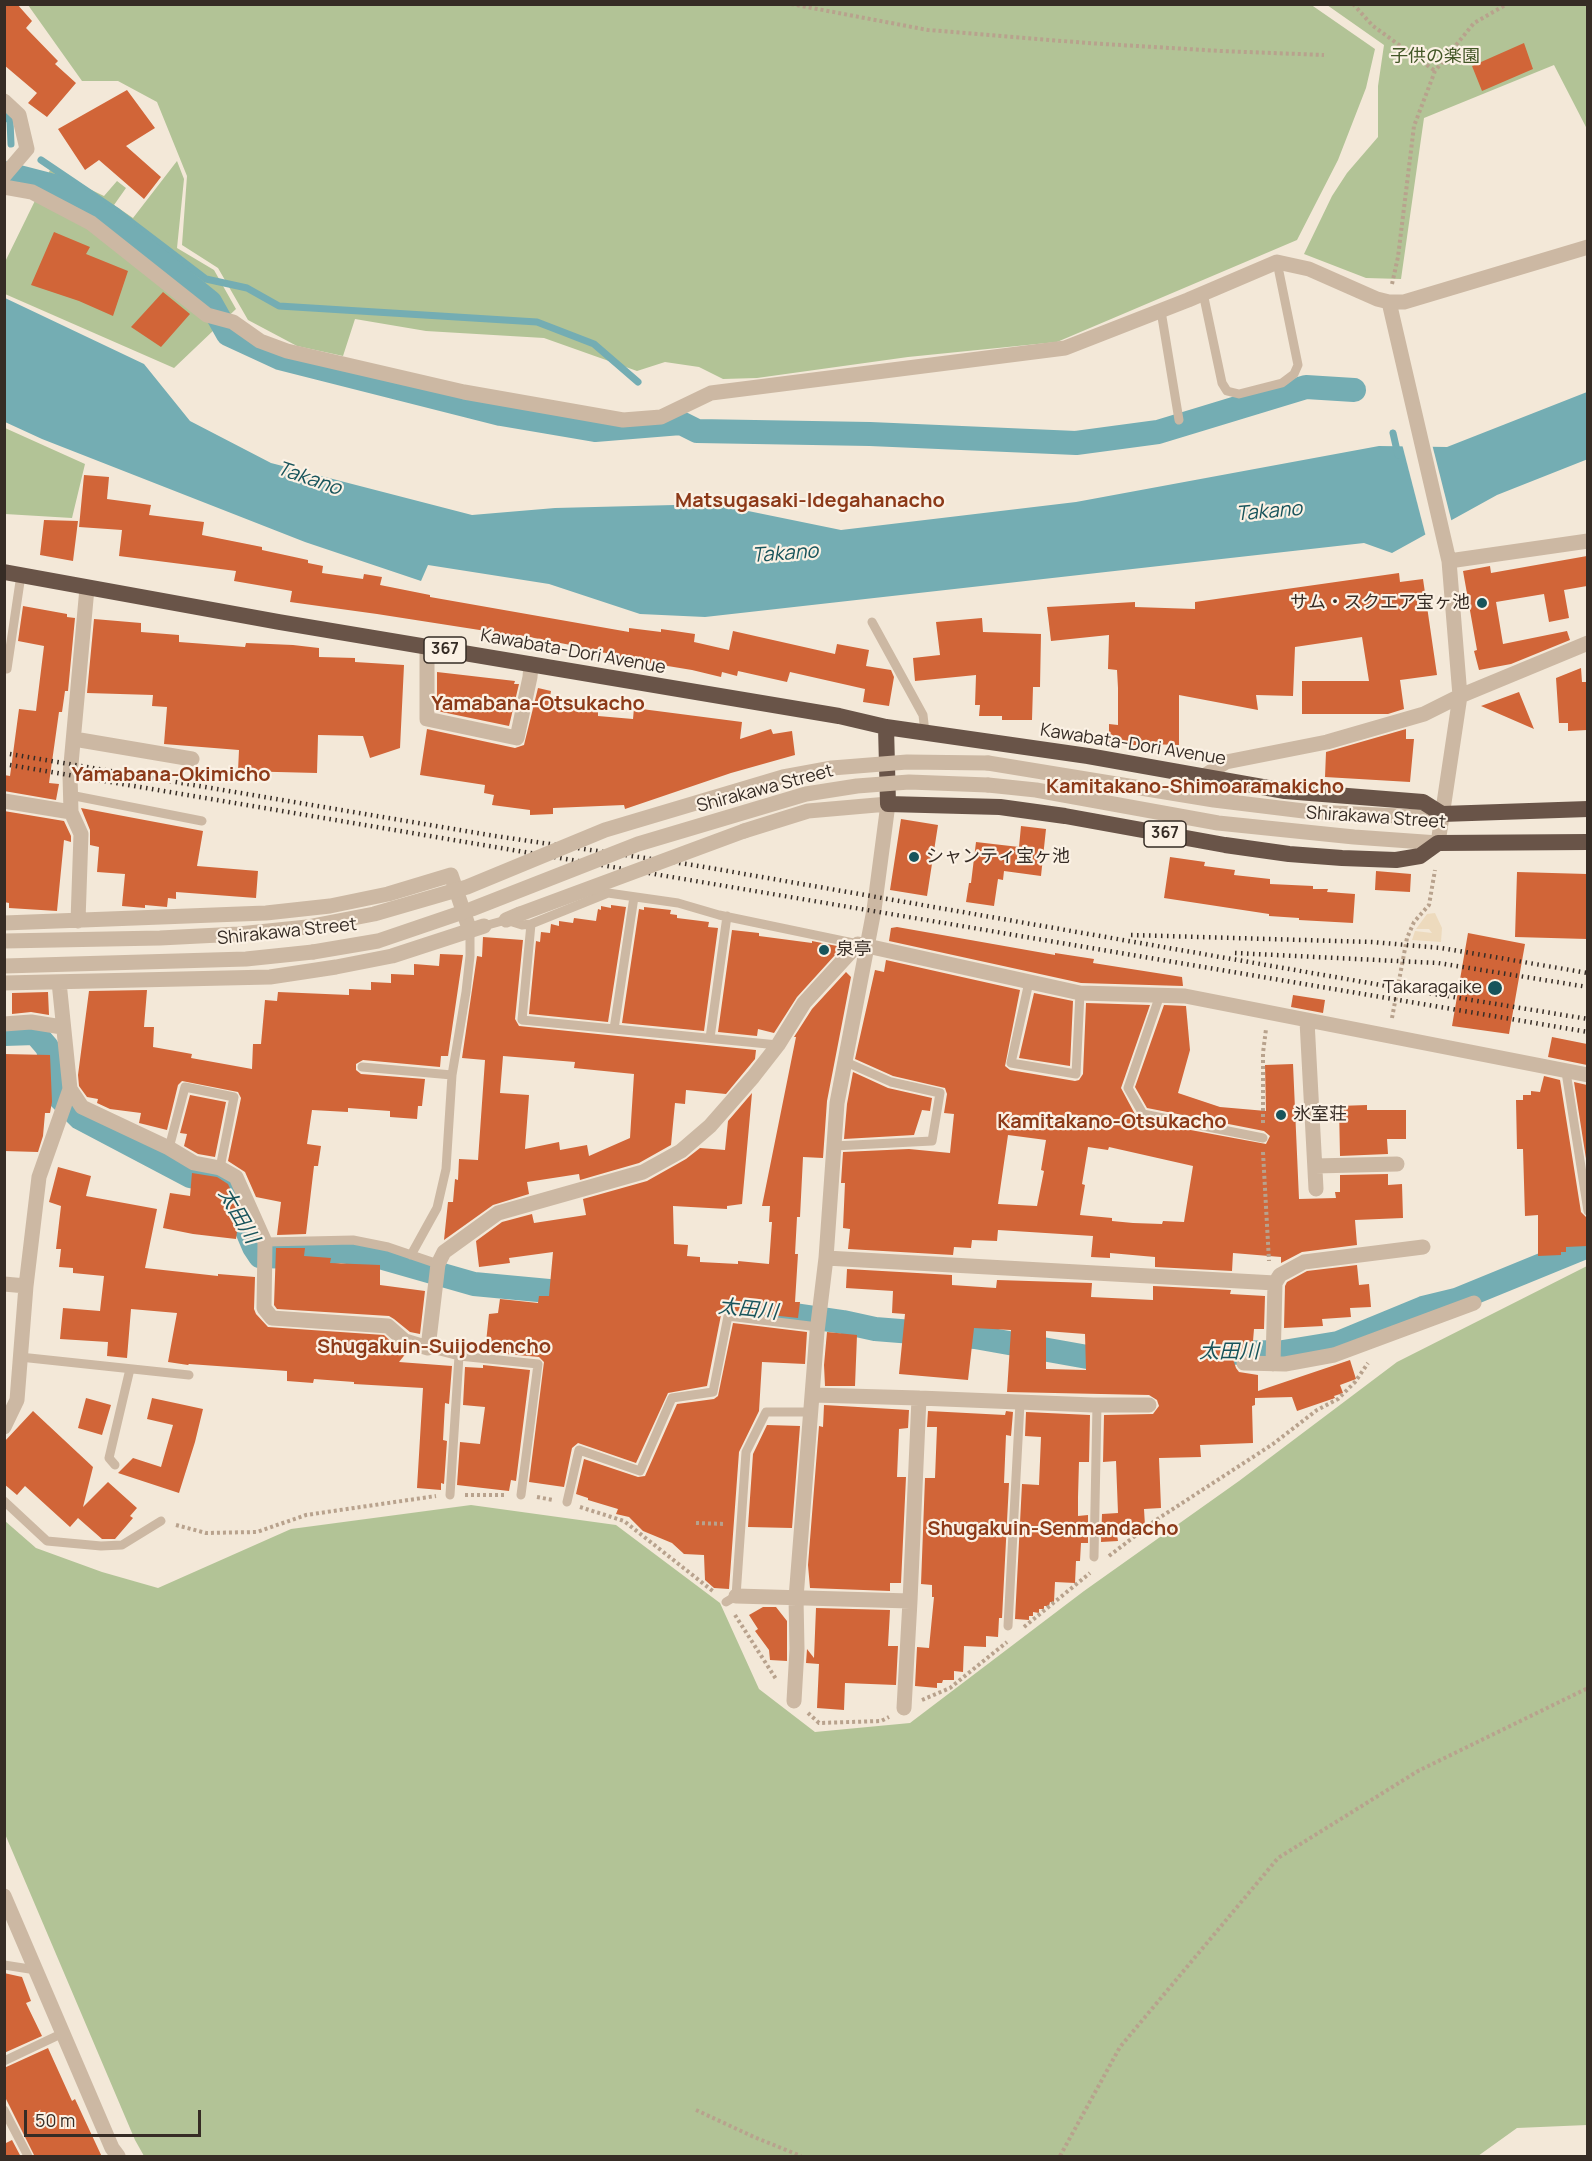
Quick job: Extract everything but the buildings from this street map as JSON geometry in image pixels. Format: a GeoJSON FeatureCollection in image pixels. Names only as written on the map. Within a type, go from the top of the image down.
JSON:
{"type":"FeatureCollection","features":[{"type":"Feature","properties":{"kind":"highway","name":"Kawabata-Dori Avenue"},"geometry":{"type":"LineString","coordinates":[[4,572],[427,647],[839,716],[886,727],[1204,776],[1285,791],[1423,802],[1442,814]]}},
{"type":"Feature","properties":{"kind":"highway"},"geometry":{"type":"LineString","coordinates":[[886,727],[888,804]]}},
{"type":"Feature","properties":{"kind":"highway","name":"367"},"geometry":{"type":"LineString","coordinates":[[888,804],[1000,807],[1065,816],[1225,845],[1321,856],[1396,860],[1420,856],[1438,843]]}},
{"type":"Feature","properties":{"kind":"highway","name":"Shirakawa Street"},"geometry":{"type":"LineString","coordinates":[[1442,814],[1587,809]]}},
{"type":"Feature","properties":{"kind":"highway","name":"Shirakawa Street"},"geometry":{"type":"LineString","coordinates":[[1438,843],[1587,842]]}},
{"type":"Feature","properties":{"kind":"street"},"geometry":{"type":"LineString","coordinates":[[4,101],[19,115],[27,149],[4,176]]}},
{"type":"Feature","properties":{"kind":"street"},"geometry":{"type":"LineString","coordinates":[[4,187],[32,192],[91,222],[207,315],[233,322],[260,341],[287,351],[464,392],[623,420],[666,414],[711,393],[1065,348],[1161,311],[1277,262],[1309,269],[1389,302],[1404,302],[1587,247]]}},
{"type":"Feature","properties":{"kind":"street"},"geometry":{"type":"LineString","coordinates":[[1389,302],[1447,555],[1460,696],[1438,843]]}},
{"type":"Feature","properties":{"kind":"street"},"geometry":{"type":"LineString","coordinates":[[1447,555],[1587,540]]}},
{"type":"Feature","properties":{"kind":"street"},"geometry":{"type":"LineString","coordinates":[[78,921],[81,834],[70,812],[70,795],[87,588]]}},
{"type":"Feature","properties":{"kind":"street"},"geometry":{"type":"LineString","coordinates":[[1204,776],[1226,762],[1348,736],[1424,714],[1460,696],[1587,643]]}},
{"type":"Feature","properties":{"kind":"street"},"geometry":{"type":"LineString","coordinates":[[427,647],[427,719],[518,738],[531,664]]}},
{"type":"Feature","properties":{"kind":"street"},"geometry":{"type":"LineString","coordinates":[[74,739],[192,759]]}},
{"type":"Feature","properties":{"kind":"street","name":"Shirakawa Street"},"geometry":{"type":"LineString","coordinates":[[4,941],[216,935],[307,927],[374,914],[467,888],[605,830],[783,777],[832,768],[907,762],[988,763],[1214,800],[1312,812],[1423,817],[1442,814]]}},
{"type":"Feature","properties":{"kind":"street","name":"Shirakawa Street"},"geometry":{"type":"LineString","coordinates":[[4,966],[246,959],[313,952],[378,941],[472,909],[638,844],[806,795],[857,786],[909,782],[987,785],[1036,790],[1218,823],[1438,843]]}},
{"type":"Feature","properties":{"kind":"street"},"geometry":{"type":"LineString","coordinates":[[4,801],[70,812]]}},
{"type":"Feature","properties":{"kind":"street"},"geometry":{"type":"LineString","coordinates":[[519,919],[744,831],[808,811],[888,804],[863,945],[846,1062],[837,1103],[826,1258],[818,1327],[796,1598],[797,1649],[794,1701]]}},
{"type":"Feature","properties":{"kind":"street"},"geometry":{"type":"LineString","coordinates":[[4,923],[266,914],[330,906],[388,894],[451,875],[477,929],[392,956],[336,968],[270,977],[4,983]]}},
{"type":"Feature","properties":{"kind":"street"},"geometry":{"type":"LineString","coordinates":[[863,945],[1080,993],[1185,996],[1587,1075]]}},
{"type":"Feature","properties":{"kind":"street"},"geometry":{"type":"LineString","coordinates":[[59,982],[70,1089],[82,1107],[169,1148],[194,1163],[220,1168],[236,1177],[265,1242],[264,1308],[272,1318],[388,1326],[405,1341],[428,1348],[438,1264],[444,1252],[498,1213],[643,1172],[681,1151],[710,1126],[753,1077],[778,1045],[804,1003],[863,945]]}},
{"type":"Feature","properties":{"kind":"street"},"geometry":{"type":"LineString","coordinates":[[1307,1021],[1316,1189]]}},
{"type":"Feature","properties":{"kind":"street"},"geometry":{"type":"LineString","coordinates":[[4,1024],[31,1022],[62,1027]]}},
{"type":"Feature","properties":{"kind":"street"},"geometry":{"type":"LineString","coordinates":[[4,1427],[17,1400],[26,1286],[39,1177],[70,1089]]}},
{"type":"Feature","properties":{"kind":"street"},"geometry":{"type":"LineString","coordinates":[[1315,1166],[1396,1164]]}},
{"type":"Feature","properties":{"kind":"street"},"geometry":{"type":"LineString","coordinates":[[1273,1364],[1275,1283],[1280,1275],[1304,1262],[1423,1247]]}},
{"type":"Feature","properties":{"kind":"street"},"geometry":{"type":"LineString","coordinates":[[826,1258],[1275,1283]]}},
{"type":"Feature","properties":{"kind":"street"},"geometry":{"type":"LineString","coordinates":[[4,1284],[26,1286]]}},
{"type":"Feature","properties":{"kind":"street"},"geometry":{"type":"LineString","coordinates":[[1244,1363],[1285,1364],[1334,1355],[1474,1303]]}},
{"type":"Feature","properties":{"kind":"street"},"geometry":{"type":"LineString","coordinates":[[813,1395],[1020,1403],[1149,1405]]}},
{"type":"Feature","properties":{"kind":"street"},"geometry":{"type":"LineString","coordinates":[[904,1708],[919,1398]]}},
{"type":"Feature","properties":{"kind":"street"},"geometry":{"type":"LineString","coordinates":[[731,1599],[910,1601]]}},
{"type":"Feature","properties":{"kind":"street"},"geometry":{"type":"LineString","coordinates":[[4,1896],[112,2148],[118,2157]]}},
{"type":"Feature","properties":{"kind":"lane"},"geometry":{"type":"LineString","coordinates":[[1203,293],[1222,382],[1227,391],[1239,394],[1282,383],[1294,374],[1298,365],[1277,262]]}},
{"type":"Feature","properties":{"kind":"lane"},"geometry":{"type":"LineString","coordinates":[[1161,311],[1179,420]]}},
{"type":"Feature","properties":{"kind":"lane"},"geometry":{"type":"LineString","coordinates":[[7,669],[21,575]]}},
{"type":"Feature","properties":{"kind":"lane"},"geometry":{"type":"LineString","coordinates":[[872,622],[923,715],[926,732]]}},
{"type":"Feature","properties":{"kind":"lane"},"geometry":{"type":"LineString","coordinates":[[70,795],[202,821]]}},
{"type":"Feature","properties":{"kind":"lane"},"geometry":{"type":"LineString","coordinates":[[411,1255],[437,1208],[446,1169],[452,1075],[470,956],[477,929],[608,893],[678,903],[727,916],[863,945]]}},
{"type":"Feature","properties":{"kind":"lane"},"geometry":{"type":"LineString","coordinates":[[614,1029],[634,897]]}},
{"type":"Feature","properties":{"kind":"lane"},"geometry":{"type":"LineString","coordinates":[[710,1038],[727,916]]}},
{"type":"Feature","properties":{"kind":"lane"},"geometry":{"type":"LineString","coordinates":[[519,919],[522,1020],[778,1045]]}},
{"type":"Feature","properties":{"kind":"lane"},"geometry":{"type":"LineString","coordinates":[[1029,982],[1011,1063],[1076,1074],[1080,993]]}},
{"type":"Feature","properties":{"kind":"lane"},"geometry":{"type":"LineString","coordinates":[[1160,995],[1128,1088],[1143,1114],[1263,1138]]}},
{"type":"Feature","properties":{"kind":"lane"},"geometry":{"type":"LineString","coordinates":[[834,1146],[932,1141],[940,1093],[891,1082],[846,1062]]}},
{"type":"Feature","properties":{"kind":"lane"},"geometry":{"type":"LineString","coordinates":[[362,1067],[452,1075]]}},
{"type":"Feature","properties":{"kind":"lane"},"geometry":{"type":"LineString","coordinates":[[1566,1072],[1587,1211]]}},
{"type":"Feature","properties":{"kind":"lane"},"geometry":{"type":"LineString","coordinates":[[169,1148],[185,1088],[234,1096],[220,1168]]}},
{"type":"Feature","properties":{"kind":"lane"},"geometry":{"type":"LineString","coordinates":[[265,1242],[353,1240],[388,1247],[438,1264]]}},
{"type":"Feature","properties":{"kind":"lane"},"geometry":{"type":"LineString","coordinates":[[567,1502],[579,1450],[640,1471],[672,1398],[713,1392],[728,1316],[818,1327]]}},
{"type":"Feature","properties":{"kind":"lane"},"geometry":{"type":"LineString","coordinates":[[428,1348],[459,1356],[538,1364],[521,1495]]}},
{"type":"Feature","properties":{"kind":"lane"},"geometry":{"type":"LineString","coordinates":[[450,1495],[459,1356]]}},
{"type":"Feature","properties":{"kind":"lane"},"geometry":{"type":"LineString","coordinates":[[20,1357],[189,1376]]}},
{"type":"Feature","properties":{"kind":"lane"},"geometry":{"type":"LineString","coordinates":[[115,1465],[109,1458],[130,1369]]}},
{"type":"Feature","properties":{"kind":"lane"},"geometry":{"type":"LineString","coordinates":[[1008,1626],[1020,1403]]}},
{"type":"Feature","properties":{"kind":"lane"},"geometry":{"type":"LineString","coordinates":[[1094,1557],[1097,1405]]}},
{"type":"Feature","properties":{"kind":"lane"},"geometry":{"type":"LineString","coordinates":[[731,1599],[742,1525],[746,1452],[766,1412],[811,1412]]}},
{"type":"Feature","properties":{"kind":"lane"},"geometry":{"type":"LineString","coordinates":[[4,1501],[47,1541],[101,1546],[123,1545],[161,1521]]}},
{"type":"Feature","properties":{"kind":"lane"},"geometry":{"type":"LineString","coordinates":[[4,1965],[36,1970]]}},
{"type":"Feature","properties":{"kind":"lane"},"geometry":{"type":"LineString","coordinates":[[4,2061],[63,2033]]}},
{"type":"Feature","properties":{"kind":"lane"},"geometry":{"type":"LineString","coordinates":[[4,2110],[28,2157]]}},
{"type":"Feature","properties":{"kind":"path"},"geometry":{"type":"LineString","coordinates":[[791,4],[928,30],[1187,49],[1324,55]]}},
{"type":"Feature","properties":{"kind":"path"},"geometry":{"type":"LineString","coordinates":[[1353,4],[1373,26],[1435,71]]}},
{"type":"Feature","properties":{"kind":"path"},"geometry":{"type":"LineString","coordinates":[[1389,302],[1398,257],[1414,126],[1435,71],[1474,23],[1507,4]]}},
{"type":"Feature","properties":{"kind":"path"},"geometry":{"type":"LineString","coordinates":[[1430,913],[1429,905],[1435,872]]}},
{"type":"Feature","properties":{"kind":"path"},"geometry":{"type":"LineString","coordinates":[[1389,1037],[1414,922],[1429,905]]}},
{"type":"Feature","properties":{"kind":"path"},"geometry":{"type":"LineString","coordinates":[[1273,1444],[1317,1410],[1338,1400],[1369,1362]]}},
{"type":"Feature","properties":{"kind":"path"},"geometry":{"type":"LineString","coordinates":[[161,1521],[206,1533],[257,1532],[306,1515],[450,1495]]}},
{"type":"Feature","properties":{"kind":"path"},"geometry":{"type":"LineString","coordinates":[[696,1523],[742,1525]]}},
{"type":"Feature","properties":{"kind":"path"},"geometry":{"type":"LineString","coordinates":[[1060,2157],[1120,2047],[1278,1858],[1418,1771],[1587,1688]]}},
{"type":"Feature","properties":{"kind":"path"},"geometry":{"type":"LineString","coordinates":[[696,2110],[801,2157]]}},
{"type":"Feature","properties":{"kind":"green space"},"geometry":{"type":"Polygon","coordinates":[[[1310,4],[1375,49],[1366,88],[1338,160],[1297,240],[1057,342],[908,357],[757,378],[723,379],[699,367],[665,362],[637,371],[544,338],[426,331],[355,319],[343,356],[297,346],[248,320],[218,268],[182,245],[187,176],[157,102],[118,81],[82,81],[28,5],[1310,4]]]}},
{"type":"Feature","properties":{"kind":"green space","name":"子供の楽園"},"geometry":{"type":"Polygon","coordinates":[[[1327,5],[1587,5],[1587,129],[1554,65],[1424,118],[1401,279],[1366,278],[1304,254],[1332,196],[1347,173],[1378,137],[1378,86],[1384,45],[1327,5]]]}},
{"type":"Feature","properties":{"kind":"green space"},"geometry":{"type":"Polygon","coordinates":[[[177,161],[184,179],[177,248],[214,270],[236,309],[174,368],[5,294],[4,264],[50,170],[104,196],[117,181],[126,188],[114,205],[133,218],[177,161]]]}},
{"type":"Feature","properties":{"kind":"green space"},"geometry":{"type":"Polygon","coordinates":[[[5,428],[85,464],[72,518],[5,514],[5,428]]]}},
{"type":"Feature","properties":{"kind":"green space"},"geometry":{"type":"Polygon","coordinates":[[[1587,1266],[1587,2125],[1517,2128],[1478,2156],[144,2156],[135,2140],[5,1834],[5,1521],[36,1548],[102,1572],[158,1588],[291,1529],[471,1505],[616,1525],[720,1603],[759,1689],[815,1732],[910,1723],[1084,1591],[1239,1481],[1397,1362],[1587,1266]]]}},
{"type":"Feature","properties":{"kind":"shaded area"},"geometry":{"type":"Polygon","coordinates":[[[1435,913],[1442,928],[1441,942],[1412,940],[1415,931],[1432,933],[1429,929],[1416,929],[1427,914],[1435,913]]]}},
{"type":"Feature","properties":{"kind":"water","name":"Takano"},"geometry":{"type":"Polygon","coordinates":[[[5,298],[144,364],[190,421],[271,463],[472,515],[555,508],[714,504],[841,530],[1076,502],[1379,446],[1447,447],[1587,392],[1588,459],[1497,495],[1392,553],[1364,543],[705,617],[640,614],[549,584],[428,565],[421,581],[305,542],[42,439],[5,422],[5,298]]]}},
{"type":"Feature","properties":{"kind":"pier"},"geometry":{"type":"Polygon","coordinates":[[[1402,444],[1432,444],[1452,523],[1426,537],[1402,444]]]}},
{"type":"Feature","properties":{"kind":"waterway"},"geometry":{"type":"LineString","coordinates":[[4,115],[10,121],[11,144]]}},
{"type":"Feature","properties":{"kind":"waterway"},"geometry":{"type":"LineString","coordinates":[[41,160],[118,212],[206,279],[247,288],[279,306],[537,322],[594,344],[638,382]]}},
{"type":"Feature","properties":{"kind":"waterway"},"geometry":{"type":"LineString","coordinates":[[4,173],[62,188],[119,228],[210,302],[228,334],[280,358],[501,414],[595,430],[681,423],[697,431],[870,434],[1076,443],[1158,432],[1306,387],[1354,390]]}},
{"type":"Feature","properties":{"kind":"waterway"},"geometry":{"type":"LineString","coordinates":[[1393,433],[1398,455]]}},
{"type":"Feature","properties":{"kind":"waterway","name":"太田川"},"geometry":{"type":"LineString","coordinates":[[4,1034],[35,1033],[47,1047],[60,1098],[80,1118],[190,1176],[224,1183],[231,1193],[260,1256],[294,1257],[341,1251],[376,1256],[474,1284],[581,1294]]}},
{"type":"Feature","properties":{"kind":"waterway","name":"太田川"},"geometry":{"type":"LineString","coordinates":[[1216,1353],[1283,1352],[1338,1343],[1423,1308],[1456,1300],[1588,1246]]}},
{"type":"Feature","properties":{"kind":"waterway","name":"太田川"},"geometry":{"type":"LineString","coordinates":[[768,1311],[875,1329],[975,1337],[1116,1360]]}},
{"type":"Feature","properties":{"kind":"railway"},"geometry":{"type":"LineString","coordinates":[[4,753],[495,836],[693,865],[1588,1019]]}},
{"type":"Feature","properties":{"kind":"railway"},"geometry":{"type":"LineString","coordinates":[[4,764],[1588,1032]]}},
{"type":"Feature","properties":{"kind":"railway"},"geometry":{"type":"LineString","coordinates":[[1131,935],[1372,942],[1441,948],[1588,973]]}},
{"type":"Feature","properties":{"kind":"railway"},"geometry":{"type":"LineString","coordinates":[[1235,953],[1438,963],[1588,987]]}},
{"type":"Feature","properties":{"kind":"place","name":"サム・スクエア宝ヶ池"},"geometry":{"type":"Point","coordinates":[1482,603]}},
{"type":"Feature","properties":{"kind":"place","name":"シャンティ宝ヶ池"},"geometry":{"type":"Point","coordinates":[914,857]}},
{"type":"Feature","properties":{"kind":"place","name":"泉亭"},"geometry":{"type":"Point","coordinates":[824,950]}},
{"type":"Feature","properties":{"kind":"place","name":"Takaragaike"},"geometry":{"type":"Point","coordinates":[1495,988]}},
{"type":"Feature","properties":{"kind":"place","name":"氷室荘"},"geometry":{"type":"Point","coordinates":[1281,1115]}},
{"type":"Feature","properties":{"kind":"district","name":"Matsugasaki-Idegahanacho"},"geometry":{"type":"Point","coordinates":[810,501]}},
{"type":"Feature","properties":{"kind":"district","name":"Yamabana-Otsukacho"},"geometry":{"type":"Point","coordinates":[538,704]}},
{"type":"Feature","properties":{"kind":"district","name":"Yamabana-Okimicho"},"geometry":{"type":"Point","coordinates":[171,775]}},
{"type":"Feature","properties":{"kind":"district","name":"Kamitakano-Shimoaramakicho"},"geometry":{"type":"Point","coordinates":[1195,787]}},
{"type":"Feature","properties":{"kind":"district","name":"Kamitakano-Otsukacho"},"geometry":{"type":"Point","coordinates":[1112,1122]}},
{"type":"Feature","properties":{"kind":"district","name":"Shugakuin-Suijodencho"},"geometry":{"type":"Point","coordinates":[434,1347]}},
{"type":"Feature","properties":{"kind":"district","name":"Shugakuin-Senmandacho"},"geometry":{"type":"Point","coordinates":[1053,1529]}}]}
